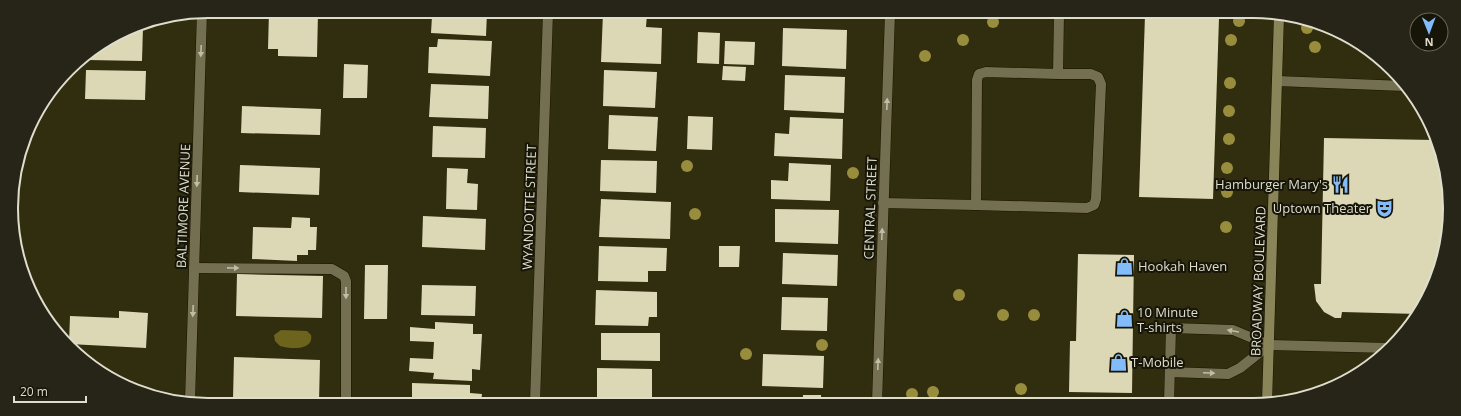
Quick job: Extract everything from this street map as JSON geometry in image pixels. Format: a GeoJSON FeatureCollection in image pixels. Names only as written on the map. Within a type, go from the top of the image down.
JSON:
{"type":"FeatureCollection","features":[{"type":"Feature","properties":{"kind":"main road","name":"BROADWAY BOULEVARD"},"geometry":{"type":"LineString","coordinates":[[1267,398],[1279,20]]}},
{"type":"Feature","properties":{"kind":"street","name":"BALTIMORE AVENUE"},"geometry":{"type":"LineString","coordinates":[[190,397],[202,18]]}},
{"type":"Feature","properties":{"kind":"street","name":"WYANDOTTE STREET"},"geometry":{"type":"LineString","coordinates":[[535,398],[548,18]]}},
{"type":"Feature","properties":{"kind":"street","name":"CENTRAL STREET"},"geometry":{"type":"LineString","coordinates":[[877,398],[890,18]]}},
{"type":"Feature","properties":{"kind":"street"},"geometry":{"type":"LineString","coordinates":[[1058,74],[1059,18]]}},
{"type":"Feature","properties":{"kind":"street"},"geometry":{"type":"LineString","coordinates":[[883,203],[1087,208],[1094,205],[1096,199],[1101,84],[1098,77],[1092,74],[986,72],[979,74],[977,80],[976,205]]}},
{"type":"Feature","properties":{"kind":"street"},"geometry":{"type":"LineString","coordinates":[[1277,81],[1398,86]]}},
{"type":"Feature","properties":{"kind":"street"},"geometry":{"type":"LineString","coordinates":[[194,268],[332,270],[344,276],[346,281],[346,398]]}},
{"type":"Feature","properties":{"kind":"street"},"geometry":{"type":"LineString","coordinates":[[1169,398],[1171,328],[1233,330],[1269,345],[1381,348]]}},
{"type":"Feature","properties":{"kind":"street"},"geometry":{"type":"LineString","coordinates":[[1170,372],[1228,374],[1240,368],[1269,345]]}},
{"type":"Feature","properties":{"kind":"shaded area"},"geometry":{"type":"Polygon","coordinates":[[[281,330],[307,331],[311,335],[311,340],[309,344],[300,348],[280,346],[275,341],[274,335],[281,330]]]}},
{"type":"Feature","properties":{"kind":"building"},"geometry":{"type":"Polygon","coordinates":[[[269,18],[318,18],[317,57],[278,56],[278,49],[268,49],[269,18]]]}},
{"type":"Feature","properties":{"kind":"building"},"geometry":{"type":"Polygon","coordinates":[[[432,18],[487,18],[486,36],[431,33],[432,18]]]}},
{"type":"Feature","properties":{"kind":"building"},"geometry":{"type":"Polygon","coordinates":[[[603,18],[647,18],[646,27],[662,28],[661,64],[601,62],[603,18]]]}},
{"type":"Feature","properties":{"kind":"building"},"geometry":{"type":"Polygon","coordinates":[[[1145,18],[1219,18],[1213,199],[1139,197],[1145,18]]]}},
{"type":"Feature","properties":{"kind":"building"},"geometry":{"type":"Polygon","coordinates":[[[783,28],[847,30],[846,69],[782,66],[783,28]]]}},
{"type":"Feature","properties":{"kind":"building"},"geometry":{"type":"Polygon","coordinates":[[[143,29],[142,61],[89,60],[113,43],[143,29]]]}},
{"type":"Feature","properties":{"kind":"building"},"geometry":{"type":"Polygon","coordinates":[[[698,32],[720,33],[719,64],[697,63],[698,32]]]}},
{"type":"Feature","properties":{"kind":"building"},"geometry":{"type":"Polygon","coordinates":[[[438,39],[492,41],[490,76],[428,73],[429,47],[437,47],[438,39]]]}},
{"type":"Feature","properties":{"kind":"building"},"geometry":{"type":"Polygon","coordinates":[[[725,41],[755,42],[754,65],[724,64],[725,41]]]}},
{"type":"Feature","properties":{"kind":"building"},"geometry":{"type":"Polygon","coordinates":[[[344,64],[368,65],[367,98],[343,98],[344,64]]]}},
{"type":"Feature","properties":{"kind":"building"},"geometry":{"type":"Polygon","coordinates":[[[723,66],[746,67],[745,81],[722,80],[723,66]]]}},
{"type":"Feature","properties":{"kind":"building"},"geometry":{"type":"Polygon","coordinates":[[[86,70],[146,71],[145,100],[85,99],[86,70]]]}},
{"type":"Feature","properties":{"kind":"building"},"geometry":{"type":"Polygon","coordinates":[[[604,70],[657,72],[655,108],[603,106],[604,70]]]}},
{"type":"Feature","properties":{"kind":"building"},"geometry":{"type":"Polygon","coordinates":[[[785,75],[845,77],[844,113],[784,110],[785,75]]]}},
{"type":"Feature","properties":{"kind":"building"},"geometry":{"type":"Polygon","coordinates":[[[431,84],[489,86],[488,119],[429,117],[431,84]]]}},
{"type":"Feature","properties":{"kind":"building"},"geometry":{"type":"Polygon","coordinates":[[[242,106],[321,109],[320,135],[241,133],[242,106]]]}},
{"type":"Feature","properties":{"kind":"building"},"geometry":{"type":"Polygon","coordinates":[[[609,115],[658,117],[656,151],[608,149],[609,115]]]}},
{"type":"Feature","properties":{"kind":"building"},"geometry":{"type":"Polygon","coordinates":[[[688,116],[713,117],[712,150],[687,149],[688,116]]]}},
{"type":"Feature","properties":{"kind":"building"},"geometry":{"type":"Polygon","coordinates":[[[790,117],[843,119],[842,159],[774,156],[775,133],[789,134],[790,117]]]}},
{"type":"Feature","properties":{"kind":"building"},"geometry":{"type":"Polygon","coordinates":[[[433,126],[486,128],[485,158],[432,157],[433,126]]]}},
{"type":"Feature","properties":{"kind":"building","name":"Uptown Theater"},"geometry":{"type":"Polygon","coordinates":[[[1324,138],[1431,140],[1437,159],[1441,183],[1443,196],[1443,220],[1437,257],[1429,281],[1411,314],[1342,312],[1341,318],[1335,318],[1324,312],[1316,301],[1314,284],[1321,284],[1324,138]]]}},
{"type":"Feature","properties":{"kind":"building"},"geometry":{"type":"Polygon","coordinates":[[[601,160],[657,161],[656,193],[600,191],[601,160]]]}},
{"type":"Feature","properties":{"kind":"building"},"geometry":{"type":"Polygon","coordinates":[[[789,163],[831,165],[830,201],[771,199],[771,180],[788,181],[789,163]]]}},
{"type":"Feature","properties":{"kind":"building"},"geometry":{"type":"Polygon","coordinates":[[[240,165],[320,168],[319,195],[239,192],[240,165]]]}},
{"type":"Feature","properties":{"kind":"building"},"geometry":{"type":"Polygon","coordinates":[[[447,168],[468,169],[467,183],[478,184],[477,210],[446,209],[447,168]]]}},
{"type":"Feature","properties":{"kind":"building"},"geometry":{"type":"Polygon","coordinates":[[[601,199],[671,202],[670,239],[599,237],[601,199]]]}},
{"type":"Feature","properties":{"kind":"building"},"geometry":{"type":"Polygon","coordinates":[[[775,209],[839,210],[838,244],[775,242],[775,209]]]}},
{"type":"Feature","properties":{"kind":"building"},"geometry":{"type":"Polygon","coordinates":[[[423,216],[486,219],[485,250],[422,247],[423,216]]]}},
{"type":"Feature","properties":{"kind":"building"},"geometry":{"type":"Polygon","coordinates":[[[292,217],[310,218],[310,227],[317,227],[316,250],[308,250],[308,255],[297,255],[297,261],[252,259],[253,227],[291,228],[292,217]]]}},
{"type":"Feature","properties":{"kind":"building"},"geometry":{"type":"Polygon","coordinates":[[[599,246],[667,248],[666,271],[648,271],[648,282],[598,281],[599,246]]]}},
{"type":"Feature","properties":{"kind":"building"},"geometry":{"type":"Polygon","coordinates":[[[719,246],[740,246],[739,267],[719,267],[719,246]]]}},
{"type":"Feature","properties":{"kind":"building"},"geometry":{"type":"Polygon","coordinates":[[[783,253],[838,255],[837,286],[782,284],[783,253]]]}},
{"type":"Feature","properties":{"kind":"building"},"geometry":{"type":"Polygon","coordinates":[[[1078,254],[1134,255],[1132,393],[1069,392],[1070,341],[1076,341],[1078,254]]]}},
{"type":"Feature","properties":{"kind":"building"},"geometry":{"type":"Polygon","coordinates":[[[365,265],[388,265],[387,319],[364,319],[365,265]]]}},
{"type":"Feature","properties":{"kind":"building"},"geometry":{"type":"Polygon","coordinates":[[[237,274],[323,276],[322,318],[236,316],[237,274]]]}},
{"type":"Feature","properties":{"kind":"building"},"geometry":{"type":"Polygon","coordinates":[[[422,285],[476,286],[475,316],[421,315],[422,285]]]}},
{"type":"Feature","properties":{"kind":"building"},"geometry":{"type":"Polygon","coordinates":[[[596,290],[657,292],[657,317],[649,317],[648,326],[595,325],[596,290]]]}},
{"type":"Feature","properties":{"kind":"building"},"geometry":{"type":"Polygon","coordinates":[[[782,297],[828,298],[827,331],[781,330],[782,297]]]}},
{"type":"Feature","properties":{"kind":"building"},"geometry":{"type":"Polygon","coordinates":[[[119,311],[148,313],[146,348],[76,344],[69,337],[70,316],[119,318],[119,311]]]}},
{"type":"Feature","properties":{"kind":"building"},"geometry":{"type":"Polygon","coordinates":[[[435,322],[473,324],[473,334],[482,334],[480,370],[472,369],[472,381],[433,379],[434,373],[409,371],[410,358],[433,359],[434,342],[410,341],[410,327],[435,329],[435,322]]]}},
{"type":"Feature","properties":{"kind":"building"},"geometry":{"type":"Polygon","coordinates":[[[601,333],[660,333],[660,361],[601,360],[601,333]]]}},
{"type":"Feature","properties":{"kind":"building"},"geometry":{"type":"Polygon","coordinates":[[[763,354],[824,356],[823,388],[762,386],[763,354]]]}},
{"type":"Feature","properties":{"kind":"building"},"geometry":{"type":"Polygon","coordinates":[[[234,357],[320,360],[319,398],[233,398],[234,357]]]}},
{"type":"Feature","properties":{"kind":"building"},"geometry":{"type":"Polygon","coordinates":[[[597,368],[652,369],[652,398],[597,398],[597,368]]]}},
{"type":"Feature","properties":{"kind":"building"},"geometry":{"type":"Polygon","coordinates":[[[412,383],[470,385],[470,393],[482,394],[482,398],[412,398],[412,383]]]}},
{"type":"Feature","properties":{"kind":"building"},"geometry":{"type":"Polygon","coordinates":[[[803,395],[821,395],[821,398],[803,398],[803,395]]]}},
{"type":"Feature","properties":{"kind":"place","name":"Hamburger Mary's"},"geometry":{"type":"Point","coordinates":[1341,184]}},
{"type":"Feature","properties":{"kind":"place","name":"Uptown Theater"},"geometry":{"type":"Point","coordinates":[1384,208]}},
{"type":"Feature","properties":{"kind":"place","name":"Hookah Haven"},"geometry":{"type":"Point","coordinates":[1125,266]}},
{"type":"Feature","properties":{"kind":"place","name":"10 Minute T-shirts"},"geometry":{"type":"Point","coordinates":[1124,319]}},
{"type":"Feature","properties":{"kind":"place","name":"T-Mobile"},"geometry":{"type":"Point","coordinates":[1118,362]}}]}
